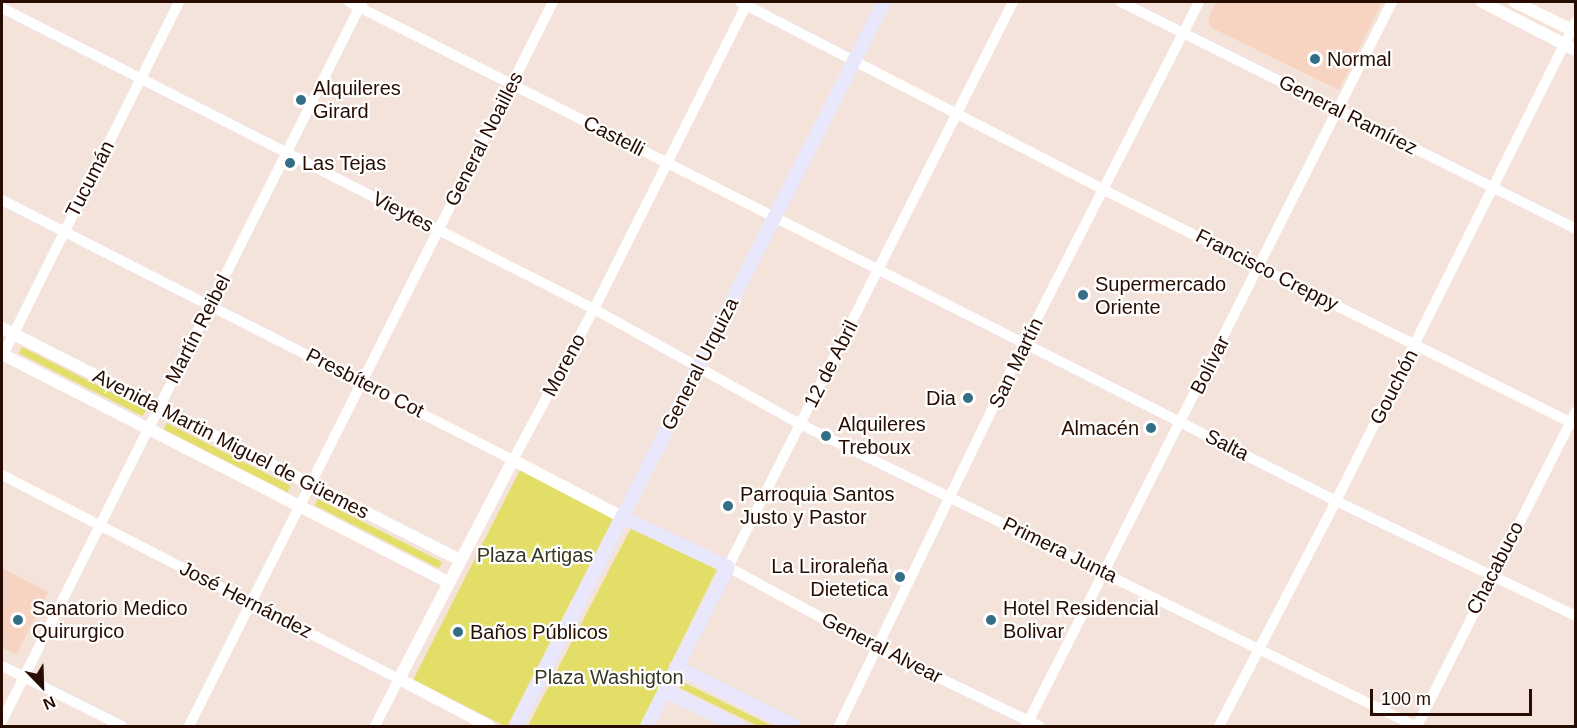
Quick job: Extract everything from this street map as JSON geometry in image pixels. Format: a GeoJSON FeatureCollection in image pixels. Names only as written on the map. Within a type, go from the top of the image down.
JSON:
{"type":"FeatureCollection","features":[{"type":"Feature","properties":{"kind":"main road","name":"General Urquiza"},"geometry":{"type":"LineString","coordinates":[[516,726],[884,2]]}},
{"type":"Feature","properties":{"kind":"main road","name":"Presbítero Cot"},"geometry":{"type":"LineString","coordinates":[[622,517],[728,567]]}},
{"type":"Feature","properties":{"kind":"main road","name":"12 de Abril"},"geometry":{"type":"LineString","coordinates":[[647,726],[728,567]]}},
{"type":"Feature","properties":{"kind":"main road"},"geometry":{"type":"LineString","coordinates":[[676,667],[794,726]]}},
{"type":"Feature","properties":{"kind":"main road"},"geometry":{"type":"LineString","coordinates":[[664,690],[737,726]]}},
{"type":"Feature","properties":{"kind":"street","name":"Tucumán"},"geometry":{"type":"LineString","coordinates":[[2,355],[7,330],[65,230],[179,2]]}},
{"type":"Feature","properties":{"kind":"street","name":"General Noailles"},"geometry":{"type":"LineString","coordinates":[[189,726],[553,2]]}},
{"type":"Feature","properties":{"kind":"street","name":"12 de Abril"},"geometry":{"type":"LineString","coordinates":[[728,567],[960,112],[1013,2]]}},
{"type":"Feature","properties":{"kind":"street","name":"General Ramírez"},"geometry":{"type":"LineString","coordinates":[[1121,2],[1575,229]]}},
{"type":"Feature","properties":{"kind":"street","name":"San Martín"},"geometry":{"type":"LineString","coordinates":[[839,726],[1024,344],[1199,2]]}},
{"type":"Feature","properties":{"kind":"street","name":"Bolívar"},"geometry":{"type":"LineString","coordinates":[[1027,724],[1261,266],[1392,2]]}},
{"type":"Feature","properties":{"kind":"street"},"geometry":{"type":"LineString","coordinates":[[1482,2],[1575,50]]}},
{"type":"Feature","properties":{"kind":"street"},"geometry":{"type":"LineString","coordinates":[[1515,2],[1574,27]]}},
{"type":"Feature","properties":{"kind":"street","name":"Castelli"},"geometry":{"type":"LineString","coordinates":[[357,3],[879,270]]}},
{"type":"Feature","properties":{"kind":"street","name":"Martín Reibel"},"geometry":{"type":"LineString","coordinates":[[2,722],[286,153],[357,3]]}},
{"type":"Feature","properties":{"kind":"street","name":"Francisco Creppy"},"geometry":{"type":"LineString","coordinates":[[744,3],[960,112],[1104,190],[1261,266],[1573,424]]}},
{"type":"Feature","properties":{"kind":"street","name":"Moreno"},"geometry":{"type":"LineString","coordinates":[[375,726],[448,582],[594,309],[744,3]]}},
{"type":"Feature","properties":{"kind":"street","name":"Vieytes"},"geometry":{"type":"LineString","coordinates":[[2,8],[594,309],[800,424]]}},
{"type":"Feature","properties":{"kind":"street","name":"Gouchón"},"geometry":{"type":"LineString","coordinates":[[1219,726],[1336,501],[1491,188],[1574,27]]}},
{"type":"Feature","properties":{"kind":"street","name":"Presbítero Cot"},"geometry":{"type":"LineString","coordinates":[[2,200],[210,304],[622,517]]}},
{"type":"Feature","properties":{"kind":"street","name":"Salta"},"geometry":{"type":"LineString","coordinates":[[879,270],[1336,501],[1575,616]]}},
{"type":"Feature","properties":{"kind":"street","name":"Avenida Martin Miguel de Güemes"},"geometry":{"type":"LineString","coordinates":[[7,330],[460,560]]}},
{"type":"Feature","properties":{"kind":"street","name":"Avenida Martin Miguel de Güemes"},"geometry":{"type":"LineString","coordinates":[[2,355],[448,582]]}},
{"type":"Feature","properties":{"kind":"street","name":"Chacabuco"},"geometry":{"type":"LineString","coordinates":[[1416,726],[1492,575],[1573,424],[1575,411]]}},
{"type":"Feature","properties":{"kind":"street","name":"Primera Junta"},"geometry":{"type":"LineString","coordinates":[[800,424],[1105,572],[1258,652],[1416,726]]}},
{"type":"Feature","properties":{"kind":"street","name":"José Hernández"},"geometry":{"type":"LineString","coordinates":[[2,475],[489,726]]}},
{"type":"Feature","properties":{"kind":"street","name":"General Alvear"},"geometry":{"type":"LineString","coordinates":[[728,567],[877,648],[1027,724],[1039,726]]}},
{"type":"Feature","properties":{"kind":"street"},"geometry":{"type":"LineString","coordinates":[[2,666],[122,726]]}},
{"type":"Feature","properties":{"kind":"shaded area","name":"Normal"},"geometry":{"type":"Polygon","coordinates":[[[1216,2],[1382,2],[1339,90],[1212,28],[1208,19],[1216,2]]]}},
{"type":"Feature","properties":{"kind":"shaded area","name":"Sanatorio Medico Quirurgico"},"geometry":{"type":"Polygon","coordinates":[[[2,568],[48,592],[16,655],[2,647],[2,568]]]}},
{"type":"Feature","properties":{"kind":"green space"},"geometry":{"type":"Polygon","coordinates":[[[22,347],[146,410],[143,416],[19,353],[22,347]]]}},
{"type":"Feature","properties":{"kind":"green space"},"geometry":{"type":"Polygon","coordinates":[[[167,423],[291,486],[288,492],[164,429],[167,423]]]}},
{"type":"Feature","properties":{"kind":"green space","name":"Plaza Artigas"},"geometry":{"type":"Polygon","coordinates":[[[520,470],[614,518],[507,726],[413,679],[520,470]]]}},
{"type":"Feature","properties":{"kind":"green space"},"geometry":{"type":"Polygon","coordinates":[[[318,499],[442,562],[439,568],[315,505],[318,499]]]}},
{"type":"Feature","properties":{"kind":"green space","name":"Plaza Washigton"},"geometry":{"type":"Polygon","coordinates":[[[633,524],[717,569],[640,726],[528,726],[633,524]]]}},
{"type":"Feature","properties":{"kind":"green space"},"geometry":{"type":"Polygon","coordinates":[[[683,682],[772,726],[758,726],[680,688],[683,682]]]}},
{"type":"Feature","properties":{"kind":"place","name":"Normal"},"geometry":{"type":"Point","coordinates":[1315,59]}},
{"type":"Feature","properties":{"kind":"place","name":"Alquileres Girard"},"geometry":{"type":"Point","coordinates":[301,100]}},
{"type":"Feature","properties":{"kind":"place","name":"Las Tejas"},"geometry":{"type":"Point","coordinates":[290,163]}},
{"type":"Feature","properties":{"kind":"place","name":"Supermercado Oriente"},"geometry":{"type":"Point","coordinates":[1083,295]}},
{"type":"Feature","properties":{"kind":"place","name":"Dia"},"geometry":{"type":"Point","coordinates":[968,398]}},
{"type":"Feature","properties":{"kind":"place","name":"Almacén"},"geometry":{"type":"Point","coordinates":[1151,428]}},
{"type":"Feature","properties":{"kind":"place","name":"Alquileres Treboux"},"geometry":{"type":"Point","coordinates":[826,436]}},
{"type":"Feature","properties":{"kind":"place","name":"Parroquia Santos Justo y Pastor"},"geometry":{"type":"Point","coordinates":[728,506]}},
{"type":"Feature","properties":{"kind":"place","name":"La Liroraleña Dietetica"},"geometry":{"type":"Point","coordinates":[900,577]}},
{"type":"Feature","properties":{"kind":"place","name":"Sanatorio Medico Quirurgico"},"geometry":{"type":"Point","coordinates":[18,620]}},
{"type":"Feature","properties":{"kind":"place","name":"Hotel Residencial Bolivar"},"geometry":{"type":"Point","coordinates":[991,620]}},
{"type":"Feature","properties":{"kind":"place","name":"Baños Públicos"},"geometry":{"type":"Point","coordinates":[458,632]}}]}
